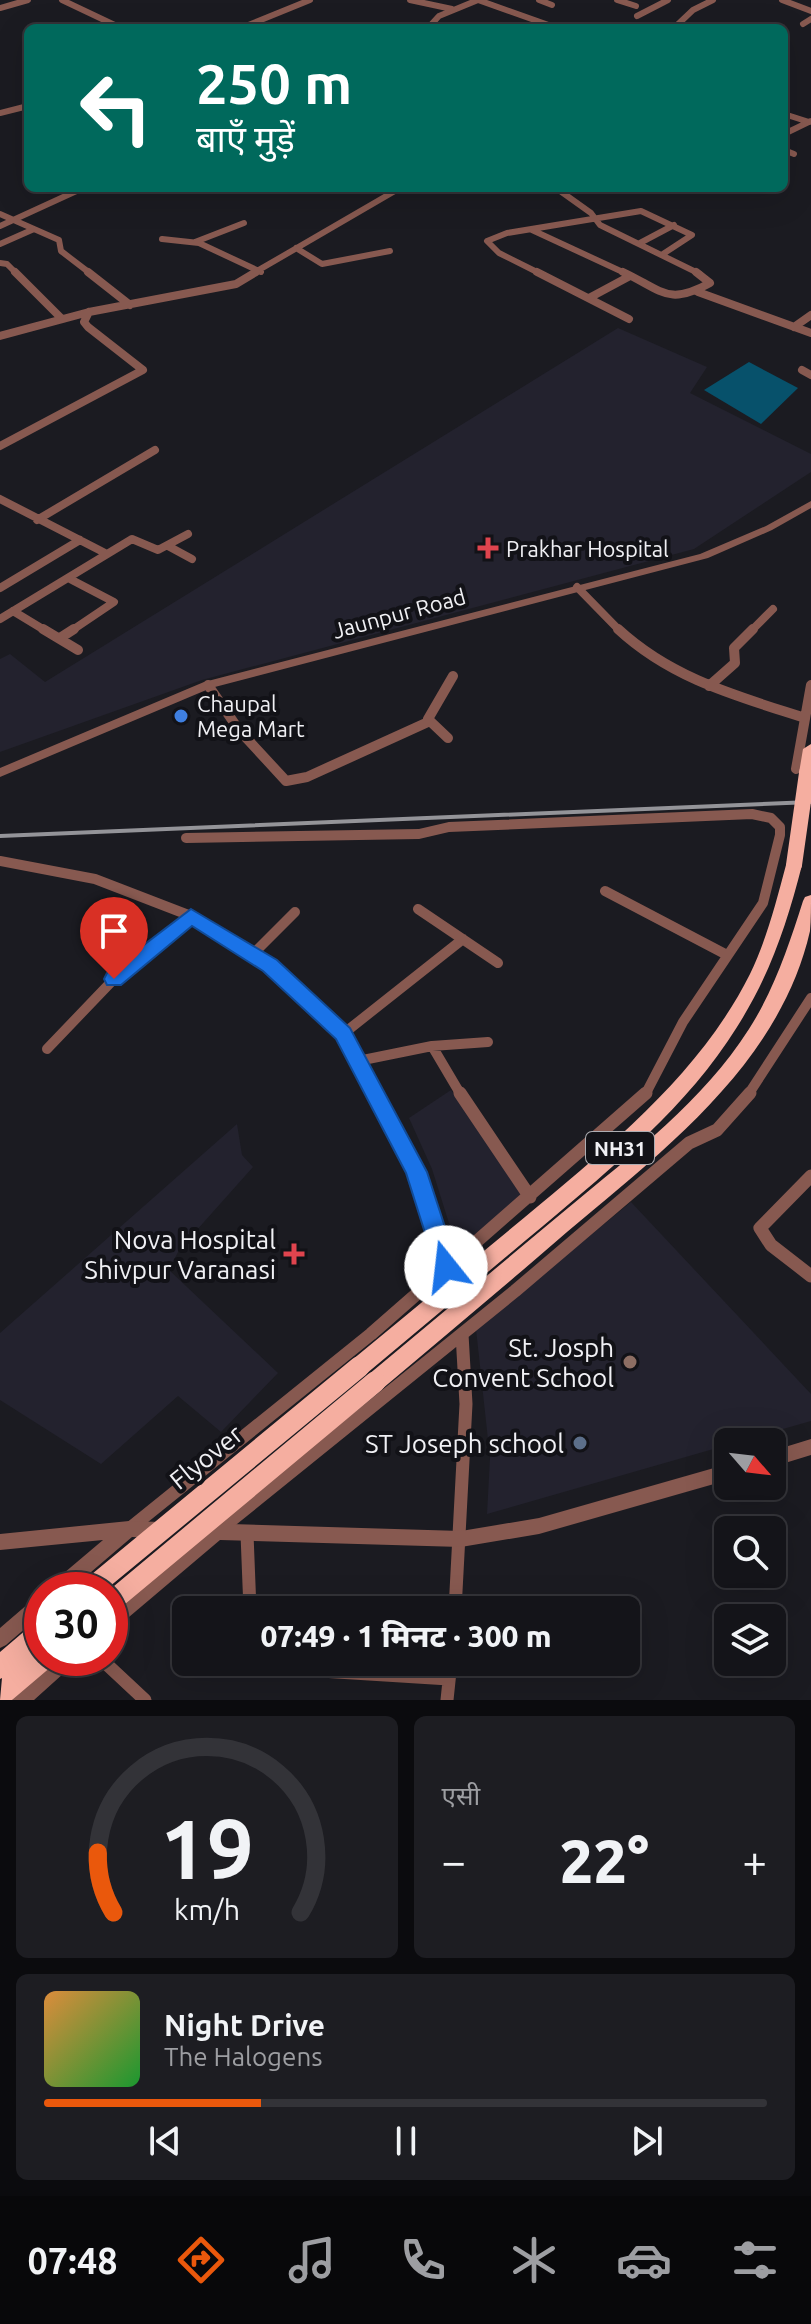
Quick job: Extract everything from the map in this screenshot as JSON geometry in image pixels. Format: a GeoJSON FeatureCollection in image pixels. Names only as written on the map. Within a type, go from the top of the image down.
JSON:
{"type":"FeatureCollection","features":[{"type":"Feature","properties":{"kind":"highway","name":"NH31"},"geometry":{"type":"LineString","coordinates":[[128,1587],[593,1172],[680,1091],[715,1049],[765,965],[781,926],[794,865],[801,771],[811,749]]}},
{"type":"Feature","properties":{"kind":"highway","name":"NH31"},"geometry":{"type":"LineString","coordinates":[[367,1375],[615,1181],[682,1119],[756,1034],[779,989],[811,901]]}},
{"type":"Feature","properties":{"kind":"highway","name":"Flyover"},"geometry":{"type":"LineString","coordinates":[[112,1572],[367,1375]]}},
{"type":"Feature","properties":{"kind":"highway"},"geometry":{"type":"LineString","coordinates":[[0,1667],[24,1646]]}},
{"type":"Feature","properties":{"kind":"highway"},"geometry":{"type":"LineString","coordinates":[[0,1695],[24,1675]]}},
{"type":"Feature","properties":{"kind":"street"},"geometry":{"type":"LineString","coordinates":[[0,8],[28,0]]}},
{"type":"Feature","properties":{"kind":"street"},"geometry":{"type":"LineString","coordinates":[[62,0],[112,24]]}},
{"type":"Feature","properties":{"kind":"street"},"geometry":{"type":"LineString","coordinates":[[251,24],[310,0]]}},
{"type":"Feature","properties":{"kind":"street"},"geometry":{"type":"LineString","coordinates":[[410,0],[454,10]]}},
{"type":"Feature","properties":{"kind":"street"},"geometry":{"type":"LineString","coordinates":[[432,24],[439,16],[478,0],[546,24]]}},
{"type":"Feature","properties":{"kind":"street"},"geometry":{"type":"LineString","coordinates":[[539,0],[552,5]]}},
{"type":"Feature","properties":{"kind":"street"},"geometry":{"type":"LineString","coordinates":[[617,0],[636,6]]}},
{"type":"Feature","properties":{"kind":"street"},"geometry":{"type":"LineString","coordinates":[[637,16],[668,0]]}},
{"type":"Feature","properties":{"kind":"street"},"geometry":{"type":"LineString","coordinates":[[678,24],[693,10],[713,0]]}},
{"type":"Feature","properties":{"kind":"street"},"geometry":{"type":"LineString","coordinates":[[782,0],[811,11]]}},
{"type":"Feature","properties":{"kind":"street"},"geometry":{"type":"LineString","coordinates":[[795,5],[811,3]]}},
{"type":"Feature","properties":{"kind":"street"},"geometry":{"type":"LineString","coordinates":[[803,24],[811,19]]}},
{"type":"Feature","properties":{"kind":"street"},"geometry":{"type":"LineString","coordinates":[[0,113],[24,107]]}},
{"type":"Feature","properties":{"kind":"street"},"geometry":{"type":"LineString","coordinates":[[788,115],[810,122]]}},
{"type":"Feature","properties":{"kind":"street"},"geometry":{"type":"LineString","coordinates":[[788,132],[810,122]]}},
{"type":"Feature","properties":{"kind":"street"},"geometry":{"type":"LineString","coordinates":[[788,152],[794,154]]}},
{"type":"Feature","properties":{"kind":"street"},"geometry":{"type":"LineString","coordinates":[[0,226],[73,192]]}},
{"type":"Feature","properties":{"kind":"street"},"geometry":{"type":"LineString","coordinates":[[0,336],[89,312],[215,289],[261,272],[393,192]]}},
{"type":"Feature","properties":{"kind":"street"},"geometry":{"type":"LineString","coordinates":[[530,229],[675,297],[698,292],[710,283],[707,278],[663,254],[600,225],[561,192]]}},
{"type":"Feature","properties":{"kind":"street"},"geometry":{"type":"LineString","coordinates":[[629,319],[486,243],[496,236],[641,211],[692,235],[663,254]]}},
{"type":"Feature","properties":{"kind":"street"},"geometry":{"type":"LineString","coordinates":[[0,214],[59,240],[61,251],[130,305]]}},
{"type":"Feature","properties":{"kind":"street"},"geometry":{"type":"LineString","coordinates":[[195,242],[244,223]]}},
{"type":"Feature","properties":{"kind":"street"},"geometry":{"type":"LineString","coordinates":[[640,243],[674,225]]}},
{"type":"Feature","properties":{"kind":"street"},"geometry":{"type":"LineString","coordinates":[[0,244],[34,229]]}},
{"type":"Feature","properties":{"kind":"street"},"geometry":{"type":"LineString","coordinates":[[162,239],[195,242],[261,272]]}},
{"type":"Feature","properties":{"kind":"street"},"geometry":{"type":"LineString","coordinates":[[296,248],[322,264],[390,251]]}},
{"type":"Feature","properties":{"kind":"street"},"geometry":{"type":"LineString","coordinates":[[0,263],[7,264],[62,319]]}},
{"type":"Feature","properties":{"kind":"street"},"geometry":{"type":"LineString","coordinates":[[589,298],[630,276]]}},
{"type":"Feature","properties":{"kind":"street"},"geometry":{"type":"LineString","coordinates":[[698,292],[811,333]]}},
{"type":"Feature","properties":{"kind":"street"},"geometry":{"type":"LineString","coordinates":[[0,446],[143,370],[88,327],[84,322],[89,312]]}},
{"type":"Feature","properties":{"kind":"street"},"geometry":{"type":"LineString","coordinates":[[794,327],[811,315]]}},
{"type":"Feature","properties":{"kind":"street"},"geometry":{"type":"LineString","coordinates":[[802,370],[811,375]]}},
{"type":"Feature","properties":{"kind":"street"},"geometry":{"type":"LineString","coordinates":[[37,520],[155,450]]}},
{"type":"Feature","properties":{"kind":"street"},"geometry":{"type":"LineString","coordinates":[[0,499],[107,554]]}},
{"type":"Feature","properties":{"kind":"street","name":"Jaunpur Road"},"geometry":{"type":"LineString","coordinates":[[0,773],[208,685],[704,556],[769,528],[811,504]]}},
{"type":"Feature","properties":{"kind":"street"},"geometry":{"type":"LineString","coordinates":[[0,619],[132,539],[158,550],[188,534]]}},
{"type":"Feature","properties":{"kind":"street"},"geometry":{"type":"LineString","coordinates":[[0,588],[80,540]]}},
{"type":"Feature","properties":{"kind":"street"},"geometry":{"type":"LineString","coordinates":[[168,546],[192,559]]}},
{"type":"Feature","properties":{"kind":"street"},"geometry":{"type":"LineString","coordinates":[[60,638],[114,602],[70,579]]}},
{"type":"Feature","properties":{"kind":"street"},"geometry":{"type":"LineString","coordinates":[[577,587],[646,652],[709,686],[805,718]]}},
{"type":"Feature","properties":{"kind":"street"},"geometry":{"type":"LineString","coordinates":[[709,686],[735,663],[734,648],[773,609]]}},
{"type":"Feature","properties":{"kind":"street"},"geometry":{"type":"LineString","coordinates":[[13,611],[78,650]]}},
{"type":"Feature","properties":{"kind":"street"},"geometry":{"type":"LineString","coordinates":[[208,685],[239,730],[286,781],[307,777],[428,722],[453,676]]}},
{"type":"Feature","properties":{"kind":"street"},"geometry":{"type":"LineString","coordinates":[[801,771],[811,685]]}},
{"type":"Feature","properties":{"kind":"street"},"geometry":{"type":"LineString","coordinates":[[428,722],[448,738]]}},
{"type":"Feature","properties":{"kind":"street"},"geometry":{"type":"LineString","coordinates":[[78,1572],[371,1334],[644,1097],[683,1022],[767,891],[780,827],[761,815],[593,818],[449,827],[419,834],[186,838]]}},
{"type":"Feature","properties":{"kind":"street"},"geometry":{"type":"LineString","coordinates":[[0,861],[95,879],[191,916],[270,965],[343,1034],[416,1172],[446,1267]]}},
{"type":"Feature","properties":{"kind":"street"},"geometry":{"type":"LineString","coordinates":[[605,891],[727,955]]}},
{"type":"Feature","properties":{"kind":"street"},"geometry":{"type":"LineString","coordinates":[[418,909],[498,963]]}},
{"type":"Feature","properties":{"kind":"street"},"geometry":{"type":"LineString","coordinates":[[253,954],[295,912]]}},
{"type":"Feature","properties":{"kind":"street"},"geometry":{"type":"LineString","coordinates":[[47,1049],[114,979],[191,916]]}},
{"type":"Feature","properties":{"kind":"street"},"geometry":{"type":"LineString","coordinates":[[343,1034],[463,939]]}},
{"type":"Feature","properties":{"kind":"street"},"geometry":{"type":"LineString","coordinates":[[128,1607],[462,1334],[689,1143],[717,1130],[758,1084],[811,998]]}},
{"type":"Feature","properties":{"kind":"street"},"geometry":{"type":"LineString","coordinates":[[358,1061],[432,1046],[488,1042]]}},
{"type":"Feature","properties":{"kind":"street"},"geometry":{"type":"LineString","coordinates":[[432,1046],[464,1101],[530,1197]]}},
{"type":"Feature","properties":{"kind":"street"},"geometry":{"type":"LineString","coordinates":[[811,1176],[760,1228],[771,1245],[811,1276]]}},
{"type":"Feature","properties":{"kind":"street"},"geometry":{"type":"LineString","coordinates":[[456,1596],[466,1404],[462,1334]]}},
{"type":"Feature","properties":{"kind":"street"},"geometry":{"type":"LineString","coordinates":[[786,1455],[811,1447]]}},
{"type":"Feature","properties":{"kind":"street"},"geometry":{"type":"LineString","coordinates":[[0,1542],[129,1529],[461,1539],[552,1523],[714,1476]]}},
{"type":"Feature","properties":{"kind":"street"},"geometry":{"type":"LineString","coordinates":[[247,1534],[249,1596]]}},
{"type":"Feature","properties":{"kind":"street"},"geometry":{"type":"LineString","coordinates":[[0,1639],[24,1618]]}},
{"type":"Feature","properties":{"kind":"street"},"geometry":{"type":"LineString","coordinates":[[21,1700],[48,1676]]}},
{"type":"Feature","properties":{"kind":"street"},"geometry":{"type":"LineString","coordinates":[[119,1676],[145,1700]]}},
{"type":"Feature","properties":{"kind":"street"},"geometry":{"type":"LineString","coordinates":[[401,1676],[449,1679]]}},
{"type":"Feature","properties":{"kind":"street"},"geometry":{"type":"LineString","coordinates":[[447,1700],[449,1676]]}},
{"type":"Feature","properties":{"kind":"shaded area"},"geometry":{"type":"Polygon","coordinates":[[[618,328],[707,367],[690,393],[811,454],[811,472],[694,549],[202,680],[0,752],[0,659],[10,654],[45,682],[618,328]]]}},
{"type":"Feature","properties":{"kind":"shaded area"},"geometry":{"type":"Polygon","coordinates":[[[451,1090],[530,1193],[458,1252],[432,1169],[409,1118],[451,1090]]]}},
{"type":"Feature","properties":{"kind":"shaded area"},"geometry":{"type":"Polygon","coordinates":[[[237,1124],[242,1155],[253,1167],[179,1250],[169,1270],[278,1373],[221,1432],[178,1396],[101,1464],[0,1400],[0,1333],[237,1124]]]}},
{"type":"Feature","properties":{"kind":"shaded area","name":"St. Josph Convent School"},"geometry":{"type":"Polygon","coordinates":[[[631,1202],[811,1394],[811,1421],[786,1428],[714,1428],[714,1449],[487,1514],[490,1458],[476,1329],[631,1202]]]}},
{"type":"Feature","properties":{"kind":"water"},"geometry":{"type":"Polygon","coordinates":[[[749,362],[798,388],[761,424],[704,390],[749,362]]]}},
{"type":"Feature","properties":{"kind":"railway"},"geometry":{"type":"LineString","coordinates":[[0,836],[811,802]]}},
{"type":"Feature","properties":{"kind":"place","name":"Prakhar Hospital"},"geometry":{"type":"Point","coordinates":[488,548]}},
{"type":"Feature","properties":{"kind":"place","name":"Chaupal Mega Mart"},"geometry":{"type":"Point","coordinates":[181,716]}},
{"type":"Feature","properties":{"kind":"place","name":"Nova Hospital Shivpur Varanasi"},"geometry":{"type":"Point","coordinates":[294,1254]}},
{"type":"Feature","properties":{"kind":"place","name":"St. Josph Convent School"},"geometry":{"type":"Point","coordinates":[630,1362]}},
{"type":"Feature","properties":{"kind":"place","name":"ST Joseph school"},"geometry":{"type":"Point","coordinates":[580,1443]}},
{"type":"Feature","properties":{"kind":"route"},"geometry":{"type":"LineString","coordinates":[[114,979],[191,916],[270,965],[343,1034],[416,1172],[446,1267]]}}]}
